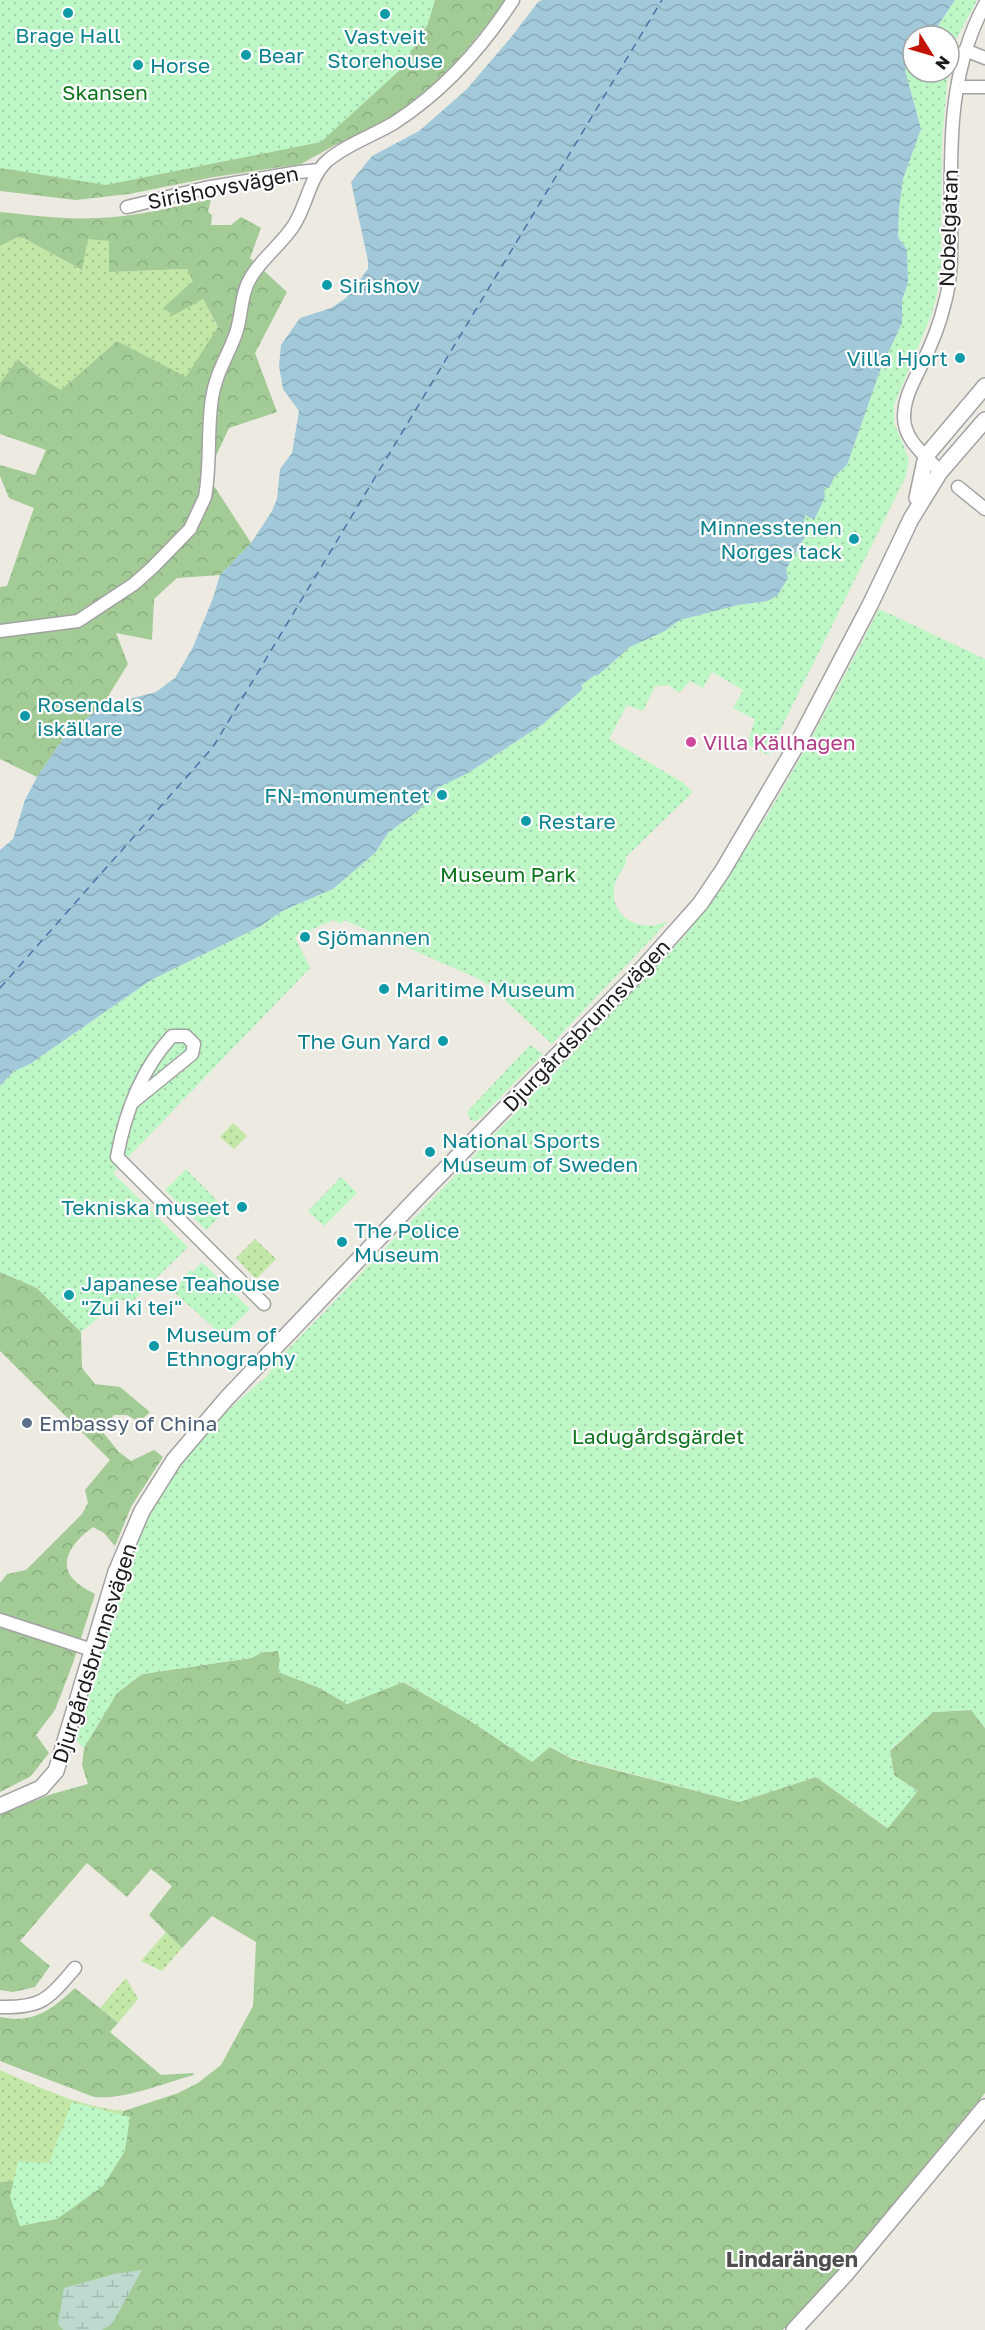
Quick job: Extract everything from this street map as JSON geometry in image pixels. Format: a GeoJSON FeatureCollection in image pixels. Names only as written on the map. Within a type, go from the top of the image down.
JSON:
{"type":"FeatureCollection","features":[{"type":"Feature","properties":{"kind":"street"},"geometry":{"type":"LineString","coordinates":[[0,631],[78,621],[134,584],[181,540],[201,508],[205,497],[212,399],[222,362],[236,331],[246,287],[257,269],[296,223],[319,170],[338,152],[393,123],[431,95],[478,48],[513,0]]}},
{"type":"Feature","properties":{"kind":"street","name":"Nobelgatan"},"geometry":{"type":"LineString","coordinates":[[940,472],[907,436],[904,410],[911,386],[939,323],[946,300],[951,256],[951,148],[960,69],[965,50],[985,4]]}},
{"type":"Feature","properties":{"kind":"street"},"geometry":{"type":"LineString","coordinates":[[965,50],[985,58]]}},
{"type":"Feature","properties":{"kind":"street"},"geometry":{"type":"LineString","coordinates":[[958,87],[985,87]]}},
{"type":"Feature","properties":{"kind":"street","name":"Sirishovsvägen"},"geometry":{"type":"LineString","coordinates":[[128,207],[196,190],[319,170]]}},
{"type":"Feature","properties":{"kind":"street"},"geometry":{"type":"LineString","coordinates":[[911,519],[923,479],[926,456],[985,386]]}},
{"type":"Feature","properties":{"kind":"street"},"geometry":{"type":"LineString","coordinates":[[911,519],[940,472],[985,420]]}},
{"type":"Feature","properties":{"kind":"street"},"geometry":{"type":"LineString","coordinates":[[958,487],[985,509]]}},
{"type":"Feature","properties":{"kind":"street","name":"Djurgårdsbrunnsvägen"},"geometry":{"type":"LineString","coordinates":[[0,1806],[41,1788],[57,1771],[116,1572],[142,1511],[174,1460],[196,1432],[420,1195],[645,966],[700,904],[800,739],[870,605],[911,519]]}},
{"type":"Feature","properties":{"kind":"street"},"geometry":{"type":"LineString","coordinates":[[133,1102],[192,1054],[194,1044],[186,1036],[172,1036],[155,1054],[138,1087],[123,1124],[117,1157],[264,1304]]}},
{"type":"Feature","properties":{"kind":"street"},"geometry":{"type":"LineString","coordinates":[[0,1620],[92,1650]]}},
{"type":"Feature","properties":{"kind":"street"},"geometry":{"type":"LineString","coordinates":[[0,2007],[23,2008],[42,2002],[75,1968]]}},
{"type":"Feature","properties":{"kind":"street"},"geometry":{"type":"LineString","coordinates":[[794,2330],[845,2276],[985,2107]]}},
{"type":"Feature","properties":{"kind":"green space","name":"Skansen"},"geometry":{"type":"Polygon","coordinates":[[[0,0],[435,0],[428,24],[400,70],[321,142],[106,185],[0,168],[0,0]]]}},
{"type":"Feature","properties":{"kind":"green space","name":"Skansen"},"geometry":{"type":"Polygon","coordinates":[[[386,0],[507,0],[444,77],[391,120],[335,145],[301,164],[214,177],[129,194],[76,200],[0,191],[0,97],[386,0]]]}},
{"type":"Feature","properties":{"kind":"green space"},"geometry":{"type":"Polygon","coordinates":[[[955,0],[977,0],[961,30],[961,24],[939,24],[955,0]]]}},
{"type":"Feature","properties":{"kind":"green space","name":"Museum Park"},"geometry":{"type":"Polygon","coordinates":[[[909,84],[947,84],[942,140],[941,269],[937,295],[931,316],[894,405],[894,423],[909,459],[906,476],[768,755],[747,744],[755,719],[733,708],[743,690],[712,672],[703,688],[690,681],[679,693],[669,685],[655,686],[643,711],[627,705],[609,739],[682,782],[693,792],[626,857],[625,864],[615,883],[616,905],[628,920],[647,926],[668,921],[552,1044],[490,986],[479,979],[344,920],[341,924],[333,920],[295,937],[310,968],[113,1173],[188,1247],[133,1301],[120,1300],[81,1332],[37,1288],[0,1272],[0,1086],[14,1071],[30,1064],[151,980],[259,927],[284,910],[333,889],[375,853],[388,833],[419,810],[437,787],[468,773],[543,724],[583,689],[580,685],[595,675],[597,676],[630,647],[665,631],[680,620],[738,605],[767,601],[805,537],[803,528],[805,514],[814,519],[824,487],[829,488],[835,476],[847,465],[881,368],[902,323],[902,300],[908,283],[907,250],[898,237],[899,208],[903,179],[921,129],[909,84]]]}},
{"type":"Feature","properties":{"kind":"green space"},"geometry":{"type":"Polygon","coordinates":[[[211,199],[208,212],[212,215],[211,225],[231,225],[241,217],[261,228],[250,258],[287,292],[255,353],[277,412],[229,428],[207,475],[251,543],[220,575],[177,578],[154,599],[152,640],[116,633],[128,664],[102,706],[65,736],[37,777],[0,759],[0,587],[7,586],[34,508],[9,498],[0,476],[0,465],[35,475],[46,450],[0,434],[0,383],[18,359],[38,376],[61,390],[117,341],[186,377],[218,327],[203,299],[174,315],[163,308],[193,281],[187,269],[109,272],[109,241],[88,239],[82,270],[20,236],[0,246],[0,212],[60,218],[111,217],[211,199]]]}},
{"type":"Feature","properties":{"kind":"green space"},"geometry":{"type":"Polygon","coordinates":[[[20,236],[82,270],[88,238],[109,241],[109,272],[187,269],[194,281],[164,308],[174,314],[203,299],[218,328],[186,378],[117,341],[61,390],[38,376],[19,359],[0,383],[0,246],[20,236]]]}},
{"type":"Feature","properties":{"kind":"green space","name":"Ladugårdsgärdet"},"geometry":{"type":"Polygon","coordinates":[[[879,609],[985,659],[985,1728],[971,1710],[933,1712],[890,1750],[894,1775],[918,1791],[888,1828],[816,1777],[739,1802],[572,1758],[550,1747],[532,1762],[464,1717],[404,1682],[347,1704],[320,1688],[278,1672],[280,1660],[278,1651],[264,1652],[251,1658],[142,1674],[117,1693],[84,1748],[73,1738],[125,1562],[151,1509],[189,1451],[213,1423],[267,1376],[278,1360],[683,938],[712,900],[764,820],[812,737],[879,609]]]}},
{"type":"Feature","properties":{"kind":"green space"},"geometry":{"type":"Polygon","coordinates":[[[530,1045],[543,1054],[477,1121],[471,1121],[467,1112],[530,1045]]]}},
{"type":"Feature","properties":{"kind":"green space"},"geometry":{"type":"Polygon","coordinates":[[[233,1123],[247,1136],[234,1149],[220,1137],[233,1123]]]}},
{"type":"Feature","properties":{"kind":"green space"},"geometry":{"type":"Polygon","coordinates":[[[186,1169],[226,1210],[206,1230],[165,1190],[186,1169]]]}},
{"type":"Feature","properties":{"kind":"green space"},"geometry":{"type":"Polygon","coordinates":[[[341,1177],[357,1193],[324,1226],[308,1211],[341,1177]]]}},
{"type":"Feature","properties":{"kind":"green space"},"geometry":{"type":"Polygon","coordinates":[[[255,1239],[276,1259],[256,1279],[236,1258],[255,1239]]]}},
{"type":"Feature","properties":{"kind":"green space"},"geometry":{"type":"Polygon","coordinates":[[[202,1262],[250,1309],[223,1336],[174,1292],[190,1270],[193,1272],[202,1262]]]}},
{"type":"Feature","properties":{"kind":"green space"},"geometry":{"type":"Polygon","coordinates":[[[0,1272],[37,1288],[81,1332],[82,1368],[95,1384],[120,1387],[150,1412],[139,1422],[127,1415],[114,1415],[101,1430],[119,1452],[131,1461],[154,1450],[163,1457],[131,1507],[115,1546],[104,1533],[93,1527],[70,1551],[67,1559],[69,1574],[77,1583],[95,1594],[55,1710],[36,1735],[49,1753],[31,1776],[0,1792],[0,1583],[7,1574],[26,1570],[82,1514],[88,1503],[85,1490],[110,1460],[0,1351],[0,1272]]]}},
{"type":"Feature","properties":{"kind":"green space"},"geometry":{"type":"Polygon","coordinates":[[[278,1651],[279,1672],[320,1688],[347,1704],[403,1682],[464,1717],[550,1747],[572,1759],[739,1802],[816,1777],[887,1828],[894,1775],[890,1751],[933,1712],[972,1710],[985,1728],[985,2093],[803,2313],[782,2330],[0,2330],[0,2182],[66,2175],[101,2155],[124,2111],[178,2093],[198,2083],[221,2065],[253,2006],[256,1942],[212,1916],[182,1948],[149,1915],[172,1886],[151,1869],[127,1897],[87,1863],[20,1941],[50,1966],[35,1987],[13,1992],[0,1990],[0,1814],[52,1794],[88,1784],[82,1765],[84,1748],[117,1693],[142,1674],[251,1658],[264,1652],[278,1651]]]}},
{"type":"Feature","properties":{"kind":"green space"},"geometry":{"type":"Polygon","coordinates":[[[166,1932],[182,1948],[162,1971],[141,1961],[166,1932]]]}},
{"type":"Feature","properties":{"kind":"green space"},"geometry":{"type":"Polygon","coordinates":[[[126,1978],[138,1999],[118,2023],[100,2008],[126,1978]]]}},
{"type":"Feature","properties":{"kind":"green space"},"geometry":{"type":"Polygon","coordinates":[[[75,1988],[118,2023],[110,2032],[161,2075],[193,2073],[194,2075],[118,2096],[94,2097],[0,2061],[0,2017],[23,2019],[32,2017],[50,2009],[75,1988]]]}},
{"type":"Feature","properties":{"kind":"green space"},"geometry":{"type":"Polygon","coordinates":[[[0,2070],[76,2101],[124,2111],[101,2155],[66,2175],[0,2182],[0,2070]]]}},
{"type":"Feature","properties":{"kind":"green space"},"geometry":{"type":"Polygon","coordinates":[[[72,2102],[130,2117],[125,2151],[103,2186],[57,2219],[20,2226],[10,2197],[18,2161],[49,2163],[72,2102]]]}},
{"type":"Feature","properties":{"kind":"green space"},"geometry":{"type":"Polygon","coordinates":[[[142,2270],[112,2324],[102,2330],[63,2330],[58,2324],[64,2288],[114,2274],[142,2270]]]}},
{"type":"Feature","properties":{"kind":"water"},"geometry":{"type":"Polygon","coordinates":[[[542,0],[955,0],[939,24],[901,24],[901,84],[909,84],[921,129],[903,179],[899,208],[898,237],[907,250],[908,283],[902,300],[902,323],[881,368],[847,465],[835,476],[829,488],[824,487],[825,497],[814,520],[805,515],[803,528],[805,537],[786,569],[788,578],[777,596],[767,601],[738,605],[680,620],[665,631],[630,647],[597,676],[595,675],[581,685],[583,689],[543,724],[468,773],[437,788],[419,810],[388,833],[375,853],[333,889],[284,910],[259,927],[151,980],[30,1064],[14,1071],[0,1086],[0,850],[13,839],[25,800],[37,777],[65,736],[102,706],[156,692],[175,678],[193,647],[220,575],[251,543],[272,511],[277,499],[280,469],[292,453],[299,411],[283,389],[279,366],[281,345],[300,318],[331,308],[346,298],[368,269],[351,182],[372,156],[419,131],[466,90],[542,0]]]}},
{"type":"Feature","properties":{"kind":"ferry route"},"geometry":{"type":"LineString","coordinates":[[0,988],[213,747],[662,0]]}},
{"type":"Feature","properties":{"kind":"place","name":"Brage Hall"},"geometry":{"type":"Point","coordinates":[68,13]}},
{"type":"Feature","properties":{"kind":"place","name":"Vastveit Storehouse"},"geometry":{"type":"Point","coordinates":[385,14]}},
{"type":"Feature","properties":{"kind":"place","name":"Bear"},"geometry":{"type":"Point","coordinates":[246,55]}},
{"type":"Feature","properties":{"kind":"place","name":"Horse"},"geometry":{"type":"Point","coordinates":[138,65]}},
{"type":"Feature","properties":{"kind":"place","name":"Sirishov"},"geometry":{"type":"Point","coordinates":[327,285]}},
{"type":"Feature","properties":{"kind":"place","name":"Villa Hjort"},"geometry":{"type":"Point","coordinates":[960,358]}},
{"type":"Feature","properties":{"kind":"place","name":"Minnesstenen Norges tack"},"geometry":{"type":"Point","coordinates":[854,539]}},
{"type":"Feature","properties":{"kind":"place","name":"Rosendals iskällare"},"geometry":{"type":"Point","coordinates":[25,716]}},
{"type":"Feature","properties":{"kind":"place","name":"Villa Källhagen"},"geometry":{"type":"Point","coordinates":[691,742]}},
{"type":"Feature","properties":{"kind":"place","name":"FN-monumentet"},"geometry":{"type":"Point","coordinates":[442,795]}},
{"type":"Feature","properties":{"kind":"place","name":"Restare"},"geometry":{"type":"Point","coordinates":[526,821]}},
{"type":"Feature","properties":{"kind":"place","name":"Sjömannen"},"geometry":{"type":"Point","coordinates":[305,937]}},
{"type":"Feature","properties":{"kind":"place","name":"Maritime Museum"},"geometry":{"type":"Point","coordinates":[384,989]}},
{"type":"Feature","properties":{"kind":"place","name":"The Gun Yard"},"geometry":{"type":"Point","coordinates":[443,1041]}},
{"type":"Feature","properties":{"kind":"place","name":"National Sports Museum of Sweden"},"geometry":{"type":"Point","coordinates":[430,1152]}},
{"type":"Feature","properties":{"kind":"place","name":"Tekniska museet"},"geometry":{"type":"Point","coordinates":[242,1207]}},
{"type":"Feature","properties":{"kind":"place","name":"The Police Museum"},"geometry":{"type":"Point","coordinates":[342,1242]}},
{"type":"Feature","properties":{"kind":"place","name":"Japanese Teahouse \"Zui ki tei\""},"geometry":{"type":"Point","coordinates":[69,1295]}},
{"type":"Feature","properties":{"kind":"place","name":"Museum of Ethnography"},"geometry":{"type":"Point","coordinates":[154,1346]}},
{"type":"Feature","properties":{"kind":"place","name":"Embassy of China"},"geometry":{"type":"Point","coordinates":[27,1423]}},
{"type":"Feature","properties":{"kind":"district","name":"Lindarängen"},"geometry":{"type":"Point","coordinates":[792,2258]}}]}
